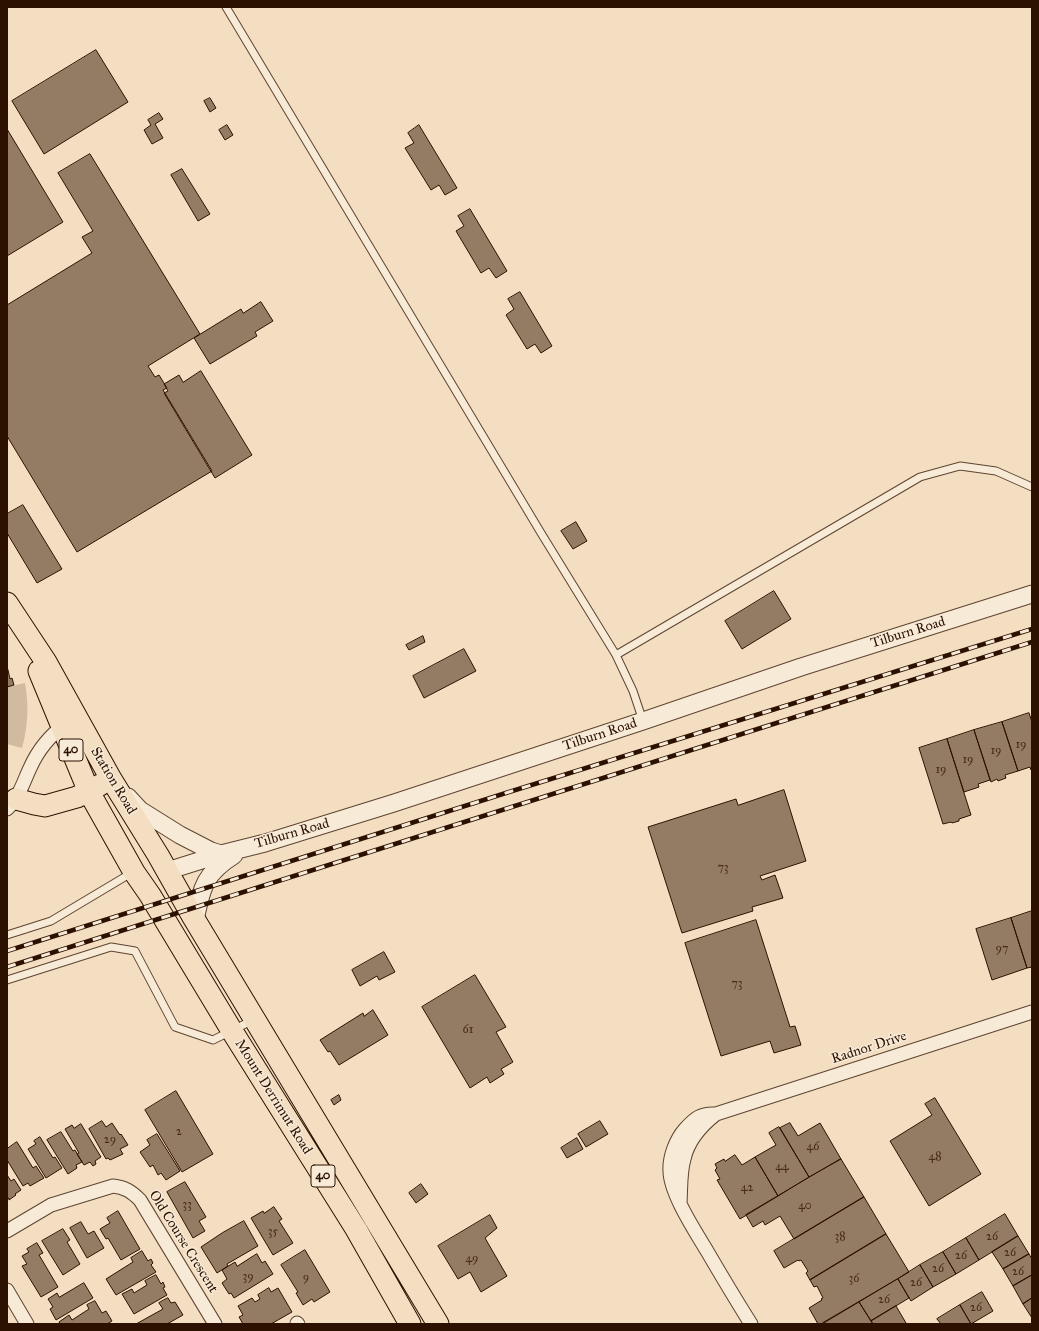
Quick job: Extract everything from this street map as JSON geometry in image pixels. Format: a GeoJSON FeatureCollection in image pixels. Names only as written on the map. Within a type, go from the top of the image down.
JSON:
{"type":"FeatureCollection","features":[{"type":"Feature","properties":{"kind":"main road","name":"Station Road"},"geometry":{"type":"LineString","coordinates":[[7,603],[46,662],[69,722],[89,792],[134,872],[160,911]]}},
{"type":"Feature","properties":{"kind":"main road","name":"Station Road"},"geometry":{"type":"LineString","coordinates":[[69,722],[111,779],[195,920]]}},
{"type":"Feature","properties":{"kind":"main road"},"geometry":{"type":"LineString","coordinates":[[12,804],[45,806],[77,797],[111,779]]}},
{"type":"Feature","properties":{"kind":"main road"},"geometry":{"type":"LineString","coordinates":[[134,872],[154,874],[167,871]]}},
{"type":"Feature","properties":{"kind":"main road"},"geometry":{"type":"LineString","coordinates":[[160,911],[156,886],[157,881],[167,871]]}},
{"type":"Feature","properties":{"kind":"main road","name":"Mount Derrimut Road"},"geometry":{"type":"LineString","coordinates":[[160,911],[232,1031],[356,1230],[410,1324]]}},
{"type":"Feature","properties":{"kind":"main road","name":"Mount Derrimut Road"},"geometry":{"type":"LineString","coordinates":[[195,920],[438,1324]]}},
{"type":"Feature","properties":{"kind":"main road"},"geometry":{"type":"LineString","coordinates":[[284,1114],[304,1102]]}},
{"type":"Feature","properties":{"kind":"street","name":"Tilburn Road"},"geometry":{"type":"LineString","coordinates":[[167,871],[221,854],[265,843],[386,805],[643,721],[801,667],[1032,594]]}},
{"type":"Feature","properties":{"kind":"street"},"geometry":{"type":"LineString","coordinates":[[12,804],[40,748],[69,722]]}},
{"type":"Feature","properties":{"kind":"street"},"geometry":{"type":"LineString","coordinates":[[111,779],[140,810],[197,844],[221,854]]}},
{"type":"Feature","properties":{"kind":"street"},"geometry":{"type":"LineString","coordinates":[[195,920],[201,890],[206,880],[216,867],[248,847]]}},
{"type":"Feature","properties":{"kind":"street","name":"Radnor Drive"},"geometry":{"type":"LineString","coordinates":[[751,1324],[674,1192],[670,1171],[673,1152],[681,1134],[694,1119],[706,1113],[716,1114],[1032,1012]]}},
{"type":"Feature","properties":{"kind":"street","name":"Old Course Crescent"},"geometry":{"type":"LineString","coordinates":[[7,1231],[51,1205],[113,1186],[122,1187],[132,1192],[140,1200],[215,1324]]}},
{"type":"Feature","properties":{"kind":"street"},"geometry":{"type":"LineString","coordinates":[[7,1290],[27,1324]]}},
{"type":"Feature","properties":{"kind":"lane"},"geometry":{"type":"LineString","coordinates":[[226,7],[541,533],[616,655],[633,691],[643,721]]}},
{"type":"Feature","properties":{"kind":"lane"},"geometry":{"type":"LineString","coordinates":[[616,655],[920,477],[960,466],[996,471],[1032,487]]}},
{"type":"Feature","properties":{"kind":"lane"},"geometry":{"type":"LineString","coordinates":[[7,935],[52,921],[134,872]]}},
{"type":"Feature","properties":{"kind":"lane"},"geometry":{"type":"LineString","coordinates":[[7,980],[111,948],[135,951],[175,1027],[213,1040],[245,1024],[250,1018],[235,987]]}},
{"type":"Feature","properties":{"kind":"shaded area"},"geometry":{"type":"Polygon","coordinates":[[[25,683],[27,716],[26,732],[22,748],[7,744],[7,687],[25,683]]]}},
{"type":"Feature","properties":{"kind":"building"},"geometry":{"type":"Polygon","coordinates":[[[96,50],[128,102],[44,154],[12,101],[96,50]]]}},
{"type":"Feature","properties":{"kind":"building"},"geometry":{"type":"Polygon","coordinates":[[[210,98],[216,108],[210,112],[204,101],[210,98]]]}},
{"type":"Feature","properties":{"kind":"building"},"geometry":{"type":"Polygon","coordinates":[[[159,113],[163,119],[155,124],[163,138],[152,144],[144,130],[151,125],[148,120],[159,113]]]}},
{"type":"Feature","properties":{"kind":"building"},"geometry":{"type":"Polygon","coordinates":[[[227,125],[233,135],[225,140],[219,130],[227,125]]]}},
{"type":"Feature","properties":{"kind":"building"},"geometry":{"type":"Polygon","coordinates":[[[419,125],[457,188],[445,195],[439,185],[431,190],[405,148],[414,143],[408,133],[419,125]]]}},
{"type":"Feature","properties":{"kind":"building"},"geometry":{"type":"Polygon","coordinates":[[[7,129],[63,222],[7,256],[7,129]]]}},
{"type":"Feature","properties":{"kind":"building"},"geometry":{"type":"Polygon","coordinates":[[[90,154],[200,334],[148,366],[155,377],[159,375],[167,388],[163,390],[212,471],[77,552],[7,436],[7,305],[92,253],[82,237],[93,231],[58,173],[90,154]]]}},
{"type":"Feature","properties":{"kind":"building"},"geometry":{"type":"Polygon","coordinates":[[[182,169],[210,214],[198,221],[171,175],[182,169]]]}},
{"type":"Feature","properties":{"kind":"building"},"geometry":{"type":"Polygon","coordinates":[[[470,209],[507,271],[496,278],[489,268],[481,273],[456,231],[464,226],[458,216],[470,209]]]}},
{"type":"Feature","properties":{"kind":"building"},"geometry":{"type":"Polygon","coordinates":[[[520,292],[552,346],[541,353],[535,344],[527,349],[506,315],[514,309],[508,299],[520,292]]]}},
{"type":"Feature","properties":{"kind":"building"},"geometry":{"type":"Polygon","coordinates":[[[261,302],[273,321],[255,332],[257,336],[210,364],[194,338],[241,309],[243,313],[261,302]]]}},
{"type":"Feature","properties":{"kind":"building"},"geometry":{"type":"Polygon","coordinates":[[[201,371],[252,455],[215,478],[164,393],[168,391],[164,384],[179,375],[183,382],[201,371]]]}},
{"type":"Feature","properties":{"kind":"building"},"geometry":{"type":"Polygon","coordinates":[[[23,505],[62,569],[37,583],[7,533],[7,514],[23,505]]]}},
{"type":"Feature","properties":{"kind":"building"},"geometry":{"type":"Polygon","coordinates":[[[576,522],[587,541],[573,549],[561,531],[576,522]]]}},
{"type":"Feature","properties":{"kind":"building"},"geometry":{"type":"Polygon","coordinates":[[[774,591],[791,619],[742,649],[725,621],[774,591]]]}},
{"type":"Feature","properties":{"kind":"building"},"geometry":{"type":"Polygon","coordinates":[[[423,636],[425,642],[409,650],[406,645],[423,636]]]}},
{"type":"Feature","properties":{"kind":"building"},"geometry":{"type":"Polygon","coordinates":[[[464,649],[476,671],[424,698],[413,676],[464,649]]]}},
{"type":"Feature","properties":{"kind":"building"},"geometry":{"type":"Polygon","coordinates":[[[8,670],[10,679],[12,678],[14,685],[7,687],[7,671],[8,670]]]}},
{"type":"Feature","properties":{"kind":"building"},"geometry":{"type":"Polygon","coordinates":[[[1029,713],[1032,722],[1032,770],[1030,767],[1018,771],[1002,722],[1029,713]]]}},
{"type":"Feature","properties":{"kind":"building"},"geometry":{"type":"Polygon","coordinates":[[[1002,722],[1018,771],[1005,775],[1006,778],[998,781],[997,779],[991,782],[974,730],[1002,722]]]}},
{"type":"Feature","properties":{"kind":"building"},"geometry":{"type":"Polygon","coordinates":[[[974,730],[990,780],[978,784],[979,787],[964,792],[947,739],[974,730]]]}},
{"type":"Feature","properties":{"kind":"building"},"geometry":{"type":"Polygon","coordinates":[[[947,739],[971,815],[959,819],[959,821],[943,824],[919,748],[947,739]]]}},
{"type":"Feature","properties":{"kind":"building"},"geometry":{"type":"Polygon","coordinates":[[[784,790],[806,861],[760,876],[762,880],[775,875],[783,898],[752,907],[753,911],[682,933],[648,827],[736,799],[738,805],[784,790]]]}},
{"type":"Feature","properties":{"kind":"building"},"geometry":{"type":"Polygon","coordinates":[[[1032,911],[1032,967],[1027,968],[1011,918],[1032,911]]]}},
{"type":"Feature","properties":{"kind":"building"},"geometry":{"type":"Polygon","coordinates":[[[1011,918],[1027,968],[992,980],[976,929],[1011,918]]]}},
{"type":"Feature","properties":{"kind":"building"},"geometry":{"type":"Polygon","coordinates":[[[756,920],[790,1027],[795,1026],[801,1045],[774,1053],[770,1041],[721,1056],[685,943],[756,920]]]}},
{"type":"Feature","properties":{"kind":"building"},"geometry":{"type":"Polygon","coordinates":[[[384,952],[395,972],[379,980],[377,976],[360,986],[352,970],[384,952]]]}},
{"type":"Feature","properties":{"kind":"building"},"geometry":{"type":"Polygon","coordinates":[[[475,975],[506,1027],[496,1032],[513,1062],[501,1069],[504,1074],[490,1083],[487,1077],[470,1088],[422,1007],[475,975]]]}},
{"type":"Feature","properties":{"kind":"building"},"geometry":{"type":"Polygon","coordinates":[[[373,1010],[388,1035],[339,1065],[330,1051],[328,1052],[320,1040],[363,1013],[364,1016],[373,1010]]]}},
{"type":"Feature","properties":{"kind":"building"},"geometry":{"type":"Polygon","coordinates":[[[176,1091],[213,1154],[182,1172],[145,1110],[176,1091]]]}},
{"type":"Feature","properties":{"kind":"building"},"geometry":{"type":"Polygon","coordinates":[[[339,1095],[341,1100],[334,1105],[331,1100],[339,1095]]]}},
{"type":"Feature","properties":{"kind":"building"},"geometry":{"type":"Polygon","coordinates":[[[935,1098],[981,1174],[929,1206],[890,1141],[932,1115],[925,1104],[935,1098]]]}},
{"type":"Feature","properties":{"kind":"building"},"geometry":{"type":"Polygon","coordinates":[[[102,1121],[106,1127],[112,1123],[128,1145],[120,1149],[123,1154],[110,1160],[108,1158],[106,1159],[89,1129],[102,1121]]]}},
{"type":"Feature","properties":{"kind":"building"},"geometry":{"type":"Polygon","coordinates":[[[600,1121],[608,1134],[586,1147],[578,1134],[600,1121]]]}},
{"type":"Feature","properties":{"kind":"building"},"geometry":{"type":"Polygon","coordinates":[[[790,1123],[798,1136],[820,1123],[841,1159],[809,1177],[780,1128],[790,1123]]]}},
{"type":"Feature","properties":{"kind":"building"},"geometry":{"type":"Polygon","coordinates":[[[81,1124],[101,1157],[95,1161],[96,1164],[93,1166],[90,1162],[84,1165],[65,1129],[72,1125],[74,1128],[81,1124]]]}},
{"type":"Feature","properties":{"kind":"building"},"geometry":{"type":"Polygon","coordinates":[[[779,1127],[809,1177],[778,1196],[755,1157],[776,1145],[769,1133],[779,1127]]]}},
{"type":"Feature","properties":{"kind":"building"},"geometry":{"type":"Polygon","coordinates":[[[61,1132],[82,1162],[76,1165],[77,1168],[68,1174],[47,1140],[61,1132]]]}},
{"type":"Feature","properties":{"kind":"building"},"geometry":{"type":"Polygon","coordinates":[[[157,1134],[180,1171],[166,1180],[161,1173],[158,1175],[153,1165],[150,1167],[140,1152],[150,1145],[147,1140],[157,1134]]]}},
{"type":"Feature","properties":{"kind":"building"},"geometry":{"type":"Polygon","coordinates":[[[40,1137],[53,1158],[55,1157],[62,1168],[46,1178],[28,1149],[36,1144],[34,1141],[40,1137]]]}},
{"type":"Feature","properties":{"kind":"building"},"geometry":{"type":"Polygon","coordinates":[[[577,1138],[583,1149],[567,1158],[561,1148],[577,1138]]]}},
{"type":"Feature","properties":{"kind":"building"},"geometry":{"type":"Polygon","coordinates":[[[17,1142],[33,1168],[36,1166],[44,1178],[30,1186],[28,1183],[23,1186],[7,1160],[7,1149],[17,1142]]]}},
{"type":"Feature","properties":{"kind":"building"},"geometry":{"type":"Polygon","coordinates":[[[735,1155],[742,1165],[755,1157],[778,1196],[740,1219],[717,1180],[720,1179],[715,1170],[717,1168],[715,1164],[724,1159],[725,1161],[735,1155]]]}},
{"type":"Feature","properties":{"kind":"building"},"geometry":{"type":"Polygon","coordinates":[[[841,1159],[864,1197],[794,1239],[780,1216],[765,1225],[763,1221],[753,1227],[746,1215],[841,1159]]]}},
{"type":"Feature","properties":{"kind":"building"},"geometry":{"type":"Polygon","coordinates":[[[7,1175],[11,1181],[14,1179],[21,1190],[9,1200],[9,1198],[7,1199],[7,1175]]]}},
{"type":"Feature","properties":{"kind":"building"},"geometry":{"type":"Polygon","coordinates":[[[185,1182],[206,1217],[199,1221],[205,1231],[193,1238],[167,1192],[185,1182]]]}},
{"type":"Feature","properties":{"kind":"building"},"geometry":{"type":"Polygon","coordinates":[[[421,1184],[428,1194],[416,1203],[409,1193],[421,1184]]]}},
{"type":"Feature","properties":{"kind":"building"},"geometry":{"type":"Polygon","coordinates":[[[864,1197],[886,1234],[810,1280],[806,1273],[808,1271],[801,1260],[798,1260],[784,1268],[774,1251],[864,1197]]]}},
{"type":"Feature","properties":{"kind":"building"},"geometry":{"type":"Polygon","coordinates":[[[274,1207],[282,1219],[279,1221],[293,1243],[273,1255],[251,1218],[274,1207]]]}},
{"type":"Feature","properties":{"kind":"building"},"geometry":{"type":"Polygon","coordinates":[[[118,1211],[140,1249],[121,1260],[108,1238],[106,1239],[100,1229],[110,1223],[107,1218],[118,1211]]]}},
{"type":"Feature","properties":{"kind":"building"},"geometry":{"type":"Polygon","coordinates":[[[1005,1214],[1018,1236],[979,1260],[966,1238],[1005,1214]]]}},
{"type":"Feature","properties":{"kind":"building"},"geometry":{"type":"Polygon","coordinates":[[[490,1215],[497,1228],[485,1238],[507,1276],[481,1292],[470,1272],[458,1279],[438,1246],[490,1215]]]}},
{"type":"Feature","properties":{"kind":"building"},"geometry":{"type":"Polygon","coordinates":[[[244,1221],[258,1246],[227,1264],[228,1266],[217,1273],[201,1247],[244,1221]]]}},
{"type":"Feature","properties":{"kind":"building"},"geometry":{"type":"Polygon","coordinates":[[[81,1222],[88,1234],[94,1231],[104,1248],[87,1258],[70,1228],[81,1222]]]}},
{"type":"Feature","properties":{"kind":"building"},"geometry":{"type":"Polygon","coordinates":[[[63,1229],[70,1240],[67,1242],[80,1264],[63,1275],[42,1241],[63,1229]]]}},
{"type":"Feature","properties":{"kind":"building"},"geometry":{"type":"Polygon","coordinates":[[[886,1234],[909,1272],[822,1324],[818,1324],[809,1308],[823,1298],[817,1286],[814,1287],[810,1280],[886,1234]]]}},
{"type":"Feature","properties":{"kind":"building"},"geometry":{"type":"Polygon","coordinates":[[[1018,1236],[1029,1254],[1003,1269],[992,1252],[1018,1236]]]}},
{"type":"Feature","properties":{"kind":"building"},"geometry":{"type":"Polygon","coordinates":[[[966,1238],[979,1260],[956,1274],[943,1252],[966,1238]]]}},
{"type":"Feature","properties":{"kind":"building"},"geometry":{"type":"Polygon","coordinates":[[[37,1243],[43,1253],[39,1255],[58,1287],[41,1297],[22,1266],[27,1264],[22,1256],[29,1252],[27,1249],[37,1243]]]}},
{"type":"Feature","properties":{"kind":"building"},"geometry":{"type":"Polygon","coordinates":[[[305,1250],[330,1292],[314,1302],[312,1299],[303,1305],[296,1293],[298,1292],[281,1265],[305,1250]]]}},
{"type":"Feature","properties":{"kind":"building"},"geometry":{"type":"Polygon","coordinates":[[[142,1251],[148,1261],[151,1259],[153,1263],[151,1265],[156,1272],[116,1295],[106,1279],[133,1262],[131,1258],[142,1251]]]}},
{"type":"Feature","properties":{"kind":"building"},"geometry":{"type":"Polygon","coordinates":[[[943,1252],[956,1274],[933,1287],[920,1265],[943,1252]]]}},
{"type":"Feature","properties":{"kind":"building"},"geometry":{"type":"Polygon","coordinates":[[[257,1254],[262,1263],[265,1261],[273,1274],[234,1298],[231,1293],[229,1294],[222,1283],[227,1279],[222,1270],[235,1262],[237,1266],[257,1254]]]}},
{"type":"Feature","properties":{"kind":"building"},"geometry":{"type":"Polygon","coordinates":[[[1029,1254],[1032,1259],[1032,1275],[1013,1286],[1003,1269],[1029,1254]]]}},
{"type":"Feature","properties":{"kind":"building"},"geometry":{"type":"Polygon","coordinates":[[[920,1265],[933,1287],[911,1301],[898,1279],[920,1265]]]}},
{"type":"Feature","properties":{"kind":"building"},"geometry":{"type":"Polygon","coordinates":[[[156,1275],[161,1284],[163,1282],[165,1287],[163,1288],[167,1295],[134,1314],[122,1294],[132,1289],[134,1293],[147,1285],[145,1281],[156,1275]]]}},
{"type":"Feature","properties":{"kind":"building"},"geometry":{"type":"Polygon","coordinates":[[[1032,1275],[1032,1298],[1023,1304],[1013,1286],[1032,1275]]]}},
{"type":"Feature","properties":{"kind":"building"},"geometry":{"type":"Polygon","coordinates":[[[898,1279],[909,1298],[871,1321],[859,1302],[898,1279]]]}},
{"type":"Feature","properties":{"kind":"building"},"geometry":{"type":"Polygon","coordinates":[[[84,1283],[93,1298],[56,1320],[50,1309],[53,1307],[48,1299],[57,1293],[59,1297],[84,1283]]]}},
{"type":"Feature","properties":{"kind":"building"},"geometry":{"type":"Polygon","coordinates":[[[269,1288],[271,1292],[278,1288],[292,1312],[271,1324],[243,1324],[239,1317],[243,1315],[238,1306],[252,1298],[255,1302],[260,1299],[258,1295],[269,1288]]]}},
{"type":"Feature","properties":{"kind":"building"},"geometry":{"type":"Polygon","coordinates":[[[982,1292],[993,1311],[971,1324],[960,1305],[982,1292]]]}},
{"type":"Feature","properties":{"kind":"building"},"geometry":{"type":"Polygon","coordinates":[[[168,1298],[171,1303],[175,1302],[183,1315],[167,1324],[136,1324],[163,1309],[159,1303],[168,1298]]]}},
{"type":"Feature","properties":{"kind":"building"},"geometry":{"type":"Polygon","coordinates":[[[1032,1298],[1032,1318],[1023,1304],[1032,1298]]]}},
{"type":"Feature","properties":{"kind":"building"},"geometry":{"type":"Polygon","coordinates":[[[95,1301],[102,1313],[106,1311],[112,1321],[107,1324],[60,1324],[59,1322],[69,1315],[72,1320],[89,1309],[87,1305],[95,1301]]]}},
{"type":"Feature","properties":{"kind":"building"},"geometry":{"type":"Polygon","coordinates":[[[859,1302],[873,1324],[823,1323],[859,1302]]]}},
{"type":"Feature","properties":{"kind":"building"},"geometry":{"type":"Polygon","coordinates":[[[960,1305],[971,1324],[941,1324],[937,1319],[960,1305]]]}},
{"type":"Feature","properties":{"kind":"building"},"geometry":{"type":"Polygon","coordinates":[[[896,1306],[906,1323],[873,1324],[871,1321],[896,1306]]]}},
{"type":"Feature","properties":{"kind":"railway"},"geometry":{"type":"LineString","coordinates":[[7,951],[509,792],[1032,629]]}},
{"type":"Feature","properties":{"kind":"railway"},"geometry":{"type":"LineString","coordinates":[[7,967],[1032,642]]}}]}
